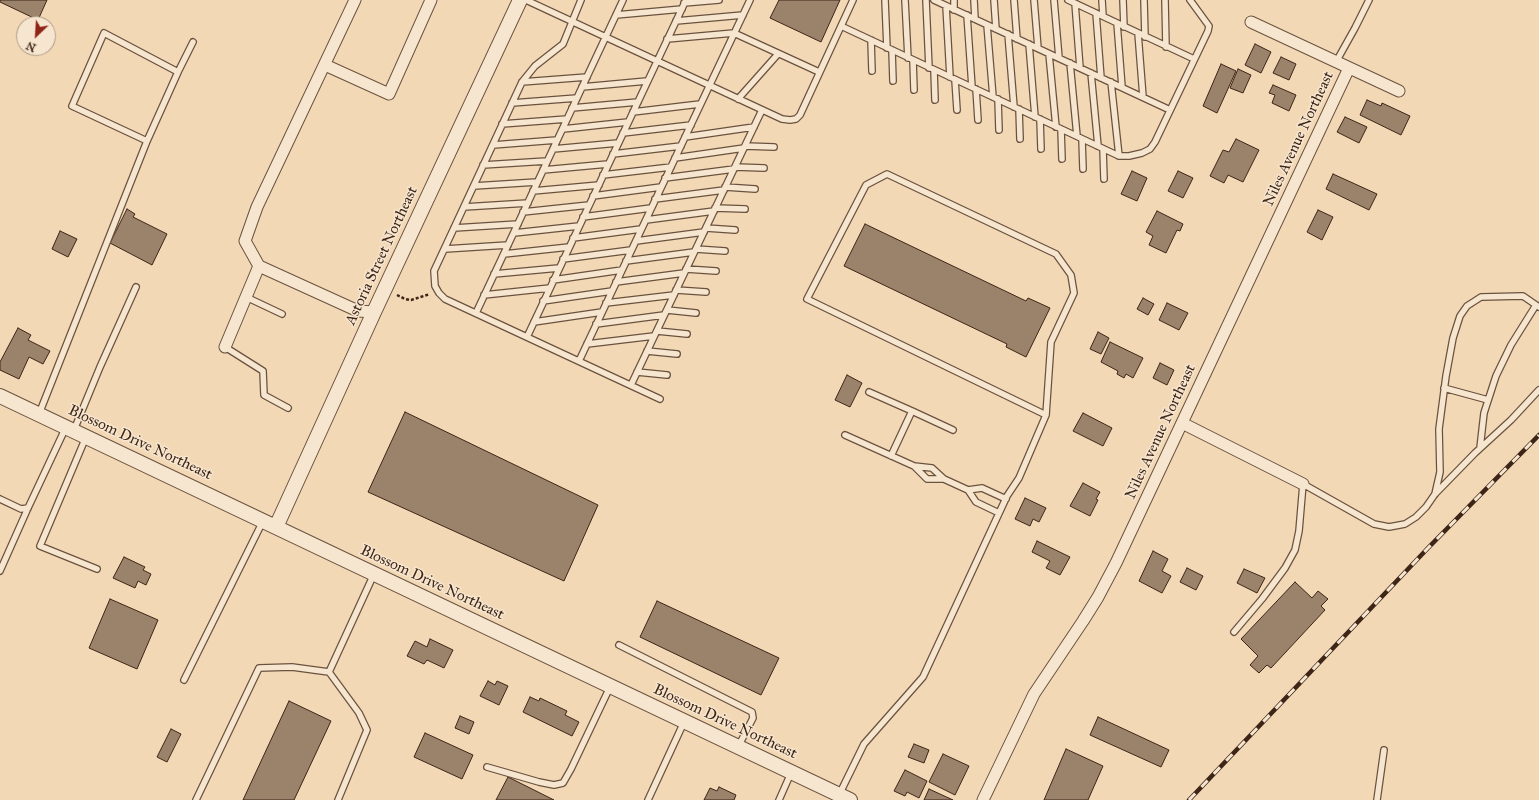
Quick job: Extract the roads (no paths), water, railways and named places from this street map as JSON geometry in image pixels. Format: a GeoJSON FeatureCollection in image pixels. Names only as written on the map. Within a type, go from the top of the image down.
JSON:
{"type":"FeatureCollection","features":[{"type":"Feature","properties":{"kind":"street"},"geometry":{"type":"LineString","coordinates":[[355,0],[257,207],[245,241],[259,266],[358,311],[374,312]]}},
{"type":"Feature","properties":{"kind":"street"},"geometry":{"type":"LineString","coordinates":[[325,65],[389,94],[431,0]]}},
{"type":"Feature","properties":{"kind":"street","name":"Astoria Street Northeast"},"geometry":{"type":"LineString","coordinates":[[270,524],[374,312],[520,0]]}},
{"type":"Feature","properties":{"kind":"street"},"geometry":{"type":"LineString","coordinates":[[1251,22],[1399,91]]}},
{"type":"Feature","properties":{"kind":"street","name":"Niles Avenue Northeast"},"geometry":{"type":"LineString","coordinates":[[983,800],[1034,694],[1083,621],[1109,576],[1349,68]]}},
{"type":"Feature","properties":{"kind":"street"},"geometry":{"type":"LineString","coordinates":[[225,347],[259,266]]}},
{"type":"Feature","properties":{"kind":"street","name":"Blossom Drive Northeast"},"geometry":{"type":"LineString","coordinates":[[0,396],[844,798]]}},
{"type":"Feature","properties":{"kind":"street"},"geometry":{"type":"LineString","coordinates":[[1182,423],[1303,484]]}},
{"type":"Feature","properties":{"kind":"lane"},"geometry":{"type":"LineString","coordinates":[[526,0],[762,110],[782,119],[790,120],[796,119],[804,108],[819,72],[853,0]]}},
{"type":"Feature","properties":{"kind":"lane"},"geometry":{"type":"LineString","coordinates":[[581,0],[563,44],[535,66],[522,82],[434,271],[434,279],[437,289],[445,299],[660,399]]}},
{"type":"Feature","properties":{"kind":"lane"},"geometry":{"type":"LineString","coordinates":[[476,313],[623,0]]}},
{"type":"Feature","properties":{"kind":"lane"},"geometry":{"type":"LineString","coordinates":[[616,15],[719,0]]}},
{"type":"Feature","properties":{"kind":"lane"},"geometry":{"type":"LineString","coordinates":[[579,361],[750,0]]}},
{"type":"Feature","properties":{"kind":"lane"},"geometry":{"type":"LineString","coordinates":[[885,0],[894,81]]}},
{"type":"Feature","properties":{"kind":"lane"},"geometry":{"type":"LineString","coordinates":[[905,0],[914,90]]}},
{"type":"Feature","properties":{"kind":"lane"},"geometry":{"type":"LineString","coordinates":[[926,0],[936,100]]}},
{"type":"Feature","properties":{"kind":"lane"},"geometry":{"type":"LineString","coordinates":[[934,0],[1170,110]]}},
{"type":"Feature","properties":{"kind":"lane"},"geometry":{"type":"LineString","coordinates":[[954,0],[954,10]]}},
{"type":"Feature","properties":{"kind":"lane"},"geometry":{"type":"LineString","coordinates":[[974,0],[975,19]]}},
{"type":"Feature","properties":{"kind":"lane"},"geometry":{"type":"LineString","coordinates":[[994,0],[996,29]]}},
{"type":"Feature","properties":{"kind":"lane"},"geometry":{"type":"LineString","coordinates":[[1014,0],[1017,39]]}},
{"type":"Feature","properties":{"kind":"lane"},"geometry":{"type":"LineString","coordinates":[[1034,0],[1038,48]]}},
{"type":"Feature","properties":{"kind":"lane"},"geometry":{"type":"LineString","coordinates":[[1054,0],[1059,58]]}},
{"type":"Feature","properties":{"kind":"lane"},"geometry":{"type":"LineString","coordinates":[[1068,0],[1075,3],[1082,3],[1096,13],[1194,59]]}},
{"type":"Feature","properties":{"kind":"lane"},"geometry":{"type":"LineString","coordinates":[[1102,0],[1103,16]]}},
{"type":"Feature","properties":{"kind":"lane"},"geometry":{"type":"LineString","coordinates":[[1123,0],[1124,27]]}},
{"type":"Feature","properties":{"kind":"lane"},"geometry":{"type":"LineString","coordinates":[[1144,0],[1145,37]]}},
{"type":"Feature","properties":{"kind":"lane"},"geometry":{"type":"LineString","coordinates":[[1165,0],[1166,47]]}},
{"type":"Feature","properties":{"kind":"lane"},"geometry":{"type":"LineString","coordinates":[[841,26],[1119,156],[1129,156],[1142,153],[1150,149],[1155,142],[1208,31],[1209,26],[1190,0]]}},
{"type":"Feature","properties":{"kind":"lane"},"geometry":{"type":"LineString","coordinates":[[1336,62],[1356,28],[1369,0]]}},
{"type":"Feature","properties":{"kind":"lane"},"geometry":{"type":"LineString","coordinates":[[1075,3],[1080,68]]}},
{"type":"Feature","properties":{"kind":"lane"},"geometry":{"type":"LineString","coordinates":[[527,336],[684,4]]}},
{"type":"Feature","properties":{"kind":"lane"},"geometry":{"type":"LineString","coordinates":[[946,6],[957,110]]}},
{"type":"Feature","properties":{"kind":"lane"},"geometry":{"type":"LineString","coordinates":[[1096,13],[1101,78]]}},
{"type":"Feature","properties":{"kind":"lane"},"geometry":{"type":"LineString","coordinates":[[676,22],[743,15]]}},
{"type":"Feature","properties":{"kind":"lane"},"geometry":{"type":"LineString","coordinates":[[967,15],[978,120]]}},
{"type":"Feature","properties":{"kind":"lane"},"geometry":{"type":"LineString","coordinates":[[1117,23],[1122,88]]}},
{"type":"Feature","properties":{"kind":"lane"},"geometry":{"type":"LineString","coordinates":[[987,25],[999,130]]}},
{"type":"Feature","properties":{"kind":"lane"},"geometry":{"type":"LineString","coordinates":[[148,141],[72,106],[104,33],[178,72]]}},
{"type":"Feature","properties":{"kind":"lane"},"geometry":{"type":"LineString","coordinates":[[667,39],[734,33],[819,72]]}},
{"type":"Feature","properties":{"kind":"lane"},"geometry":{"type":"LineString","coordinates":[[1138,33],[1143,97]]}},
{"type":"Feature","properties":{"kind":"lane"},"geometry":{"type":"LineString","coordinates":[[1008,34],[1020,139]]}},
{"type":"Feature","properties":{"kind":"lane"},"geometry":{"type":"LineString","coordinates":[[871,40],[872,71]]}},
{"type":"Feature","properties":{"kind":"lane"},"geometry":{"type":"LineString","coordinates":[[39,414],[148,141],[178,72],[193,42]]}},
{"type":"Feature","properties":{"kind":"lane"},"geometry":{"type":"LineString","coordinates":[[1029,44],[1041,149]]}},
{"type":"Feature","properties":{"kind":"lane"},"geometry":{"type":"LineString","coordinates":[[738,99],[778,54]]}},
{"type":"Feature","properties":{"kind":"lane"},"geometry":{"type":"LineString","coordinates":[[1049,54],[1062,159]]}},
{"type":"Feature","properties":{"kind":"lane"},"geometry":{"type":"LineString","coordinates":[[1070,63],[1083,169]]}},
{"type":"Feature","properties":{"kind":"lane"},"geometry":{"type":"LineString","coordinates":[[1091,73],[1104,179]]}},
{"type":"Feature","properties":{"kind":"lane"},"geometry":{"type":"LineString","coordinates":[[522,82],[587,77]]}},
{"type":"Feature","properties":{"kind":"lane"},"geometry":{"type":"LineString","coordinates":[[582,87],[647,81]]}},
{"type":"Feature","properties":{"kind":"lane"},"geometry":{"type":"LineString","coordinates":[[1111,82],[1119,156]]}},
{"type":"Feature","properties":{"kind":"lane"},"geometry":{"type":"LineString","coordinates":[[512,103],[577,98]]}},
{"type":"Feature","properties":{"kind":"lane"},"geometry":{"type":"LineString","coordinates":[[572,108],[638,102]]}},
{"type":"Feature","properties":{"kind":"lane"},"geometry":{"type":"LineString","coordinates":[[633,112],[700,104]]}},
{"type":"Feature","properties":{"kind":"lane"},"geometry":{"type":"LineString","coordinates":[[631,385],[762,110]]}},
{"type":"Feature","properties":{"kind":"lane"},"geometry":{"type":"LineString","coordinates":[[502,124],[567,119]]}},
{"type":"Feature","properties":{"kind":"lane"},"geometry":{"type":"LineString","coordinates":[[562,129],[628,122]]}},
{"type":"Feature","properties":{"kind":"lane"},"geometry":{"type":"LineString","coordinates":[[623,133],[691,125]]}},
{"type":"Feature","properties":{"kind":"lane"},"geometry":{"type":"LineString","coordinates":[[685,137],[754,127]]}},
{"type":"Feature","properties":{"kind":"lane"},"geometry":{"type":"LineString","coordinates":[[493,145],[557,140]]}},
{"type":"Feature","properties":{"kind":"lane"},"geometry":{"type":"LineString","coordinates":[[553,149],[618,143]]}},
{"type":"Feature","properties":{"kind":"lane"},"geometry":{"type":"LineString","coordinates":[[613,154],[681,146]]}},
{"type":"Feature","properties":{"kind":"lane"},"geometry":{"type":"LineString","coordinates":[[675,158],[744,147],[774,147]]}},
{"type":"Feature","properties":{"kind":"lane"},"geometry":{"type":"LineString","coordinates":[[483,165],[547,161]]}},
{"type":"Feature","properties":{"kind":"lane"},"geometry":{"type":"LineString","coordinates":[[543,170],[608,164]]}},
{"type":"Feature","properties":{"kind":"lane"},"geometry":{"type":"LineString","coordinates":[[603,175],[671,167]]}},
{"type":"Feature","properties":{"kind":"lane"},"geometry":{"type":"LineString","coordinates":[[665,178],[734,168],[764,168]]}},
{"type":"Feature","properties":{"kind":"lane"},"geometry":{"type":"LineString","coordinates":[[844,798],[864,744],[923,677],[1006,499],[1019,478],[1046,415],[1051,342],[1074,293],[1071,275],[1056,254],[887,174],[866,185],[808,299],[1046,415]]}},
{"type":"Feature","properties":{"kind":"lane"},"geometry":{"type":"LineString","coordinates":[[474,186],[537,182]]}},
{"type":"Feature","properties":{"kind":"lane"},"geometry":{"type":"LineString","coordinates":[[533,191],[598,184]]}},
{"type":"Feature","properties":{"kind":"lane"},"geometry":{"type":"LineString","coordinates":[[593,196],[661,187]]}},
{"type":"Feature","properties":{"kind":"lane"},"geometry":{"type":"LineString","coordinates":[[656,199],[725,188],[754,189]]}},
{"type":"Feature","properties":{"kind":"lane"},"geometry":{"type":"LineString","coordinates":[[464,207],[528,203]]}},
{"type":"Feature","properties":{"kind":"lane"},"geometry":{"type":"LineString","coordinates":[[523,212],[589,205]]}},
{"type":"Feature","properties":{"kind":"lane"},"geometry":{"type":"LineString","coordinates":[[583,217],[651,208]]}},
{"type":"Feature","properties":{"kind":"lane"},"geometry":{"type":"LineString","coordinates":[[646,220],[715,209],[745,210]]}},
{"type":"Feature","properties":{"kind":"lane"},"geometry":{"type":"LineString","coordinates":[[454,228],[518,224]]}},
{"type":"Feature","properties":{"kind":"lane"},"geometry":{"type":"LineString","coordinates":[[514,232],[579,226]]}},
{"type":"Feature","properties":{"kind":"lane"},"geometry":{"type":"LineString","coordinates":[[573,238],[641,229]]}},
{"type":"Feature","properties":{"kind":"lane"},"geometry":{"type":"LineString","coordinates":[[636,241],[705,230],[735,230]]}},
{"type":"Feature","properties":{"kind":"lane"},"geometry":{"type":"LineString","coordinates":[[445,249],[508,245]]}},
{"type":"Feature","properties":{"kind":"lane"},"geometry":{"type":"LineString","coordinates":[[504,254],[569,247]]}},
{"type":"Feature","properties":{"kind":"lane"},"geometry":{"type":"LineString","coordinates":[[563,259],[632,250]]}},
{"type":"Feature","properties":{"kind":"lane"},"geometry":{"type":"LineString","coordinates":[[626,261],[695,251],[726,251]]}},
{"type":"Feature","properties":{"kind":"lane"},"geometry":{"type":"LineString","coordinates":[[494,274],[559,268]]}},
{"type":"Feature","properties":{"kind":"lane"},"geometry":{"type":"LineString","coordinates":[[554,280],[622,270]]}},
{"type":"Feature","properties":{"kind":"lane"},"geometry":{"type":"LineString","coordinates":[[616,282],[685,271],[716,271]]}},
{"type":"Feature","properties":{"kind":"lane"},"geometry":{"type":"LineString","coordinates":[[97,570],[40,546],[75,431],[100,367],[136,287]]}},
{"type":"Feature","properties":{"kind":"lane"},"geometry":{"type":"LineString","coordinates":[[484,295],[550,288]]}},
{"type":"Feature","properties":{"kind":"lane"},"geometry":{"type":"LineString","coordinates":[[543,301],[612,291]]}},
{"type":"Feature","properties":{"kind":"lane"},"geometry":{"type":"LineString","coordinates":[[606,303],[675,292],[706,292]]}},
{"type":"Feature","properties":{"kind":"lane"},"geometry":{"type":"LineString","coordinates":[[1434,494],[1440,472],[1439,429],[1444,388],[1453,338],[1460,316],[1467,306],[1481,297],[1523,296],[1537,306],[1511,344],[1496,376],[1484,413],[1480,448]]}},
{"type":"Feature","properties":{"kind":"lane"},"geometry":{"type":"LineString","coordinates":[[246,297],[282,314]]}},
{"type":"Feature","properties":{"kind":"lane"},"geometry":{"type":"LineString","coordinates":[[534,322],[602,312]]}},
{"type":"Feature","properties":{"kind":"lane"},"geometry":{"type":"LineString","coordinates":[[596,324],[666,313],[696,313]]}},
{"type":"Feature","properties":{"kind":"lane"},"geometry":{"type":"LineString","coordinates":[[587,344],[656,334],[687,334]]}},
{"type":"Feature","properties":{"kind":"lane"},"geometry":{"type":"LineString","coordinates":[[225,347],[263,371],[264,395],[288,408]]}},
{"type":"Feature","properties":{"kind":"lane"},"geometry":{"type":"LineString","coordinates":[[647,351],[677,354]]}},
{"type":"Feature","properties":{"kind":"lane"},"geometry":{"type":"LineString","coordinates":[[638,372],[667,375]]}},
{"type":"Feature","properties":{"kind":"lane"},"geometry":{"type":"LineString","coordinates":[[1444,388],[1488,400]]}},
{"type":"Feature","properties":{"kind":"lane"},"geometry":{"type":"LineString","coordinates":[[1234,632],[1262,599],[1285,568],[1295,550],[1299,531],[1303,484],[1374,524],[1389,527],[1405,524],[1426,507],[1434,494],[1480,448],[1511,420],[1539,390]]}},
{"type":"Feature","properties":{"kind":"lane"},"geometry":{"type":"LineString","coordinates":[[868,392],[953,430]]}},
{"type":"Feature","properties":{"kind":"lane"},"geometry":{"type":"LineString","coordinates":[[891,456],[912,411]]}},
{"type":"Feature","properties":{"kind":"lane"},"geometry":{"type":"LineString","coordinates":[[0,571],[28,508],[75,431]]}},
{"type":"Feature","properties":{"kind":"lane"},"geometry":{"type":"LineString","coordinates":[[845,435],[914,466],[932,468],[944,479],[968,490],[976,502],[999,514]]}},
{"type":"Feature","properties":{"kind":"lane"},"geometry":{"type":"LineString","coordinates":[[914,466],[926,479],[944,479]]}},
{"type":"Feature","properties":{"kind":"lane"},"geometry":{"type":"LineString","coordinates":[[968,490],[982,488],[1006,499]]}},
{"type":"Feature","properties":{"kind":"lane"},"geometry":{"type":"LineString","coordinates":[[0,499],[21,510],[28,508]]}},
{"type":"Feature","properties":{"kind":"lane"},"geometry":{"type":"LineString","coordinates":[[184,680],[270,524]]}},
{"type":"Feature","properties":{"kind":"lane"},"geometry":{"type":"LineString","coordinates":[[329,672],[375,574]]}},
{"type":"Feature","properties":{"kind":"lane"},"geometry":{"type":"LineString","coordinates":[[619,645],[752,712],[753,718],[738,747]]}},
{"type":"Feature","properties":{"kind":"lane"},"geometry":{"type":"LineString","coordinates":[[196,800],[259,668],[292,667],[329,672],[359,713],[367,730],[338,800]]}},
{"type":"Feature","properties":{"kind":"lane"},"geometry":{"type":"LineString","coordinates":[[488,767],[539,782],[554,785],[563,783],[610,686]]}},
{"type":"Feature","properties":{"kind":"lane"},"geometry":{"type":"LineString","coordinates":[[648,800],[684,721]]}},
{"type":"Feature","properties":{"kind":"lane"},"geometry":{"type":"LineString","coordinates":[[1377,800],[1384,750]]}},
{"type":"Feature","properties":{"kind":"lane"},"geometry":{"type":"LineString","coordinates":[[779,800],[792,772]]}},
{"type":"Feature","properties":{"kind":"railway"},"geometry":{"type":"LineString","coordinates":[[1189,800],[1428,548],[1539,435]]}}]}
